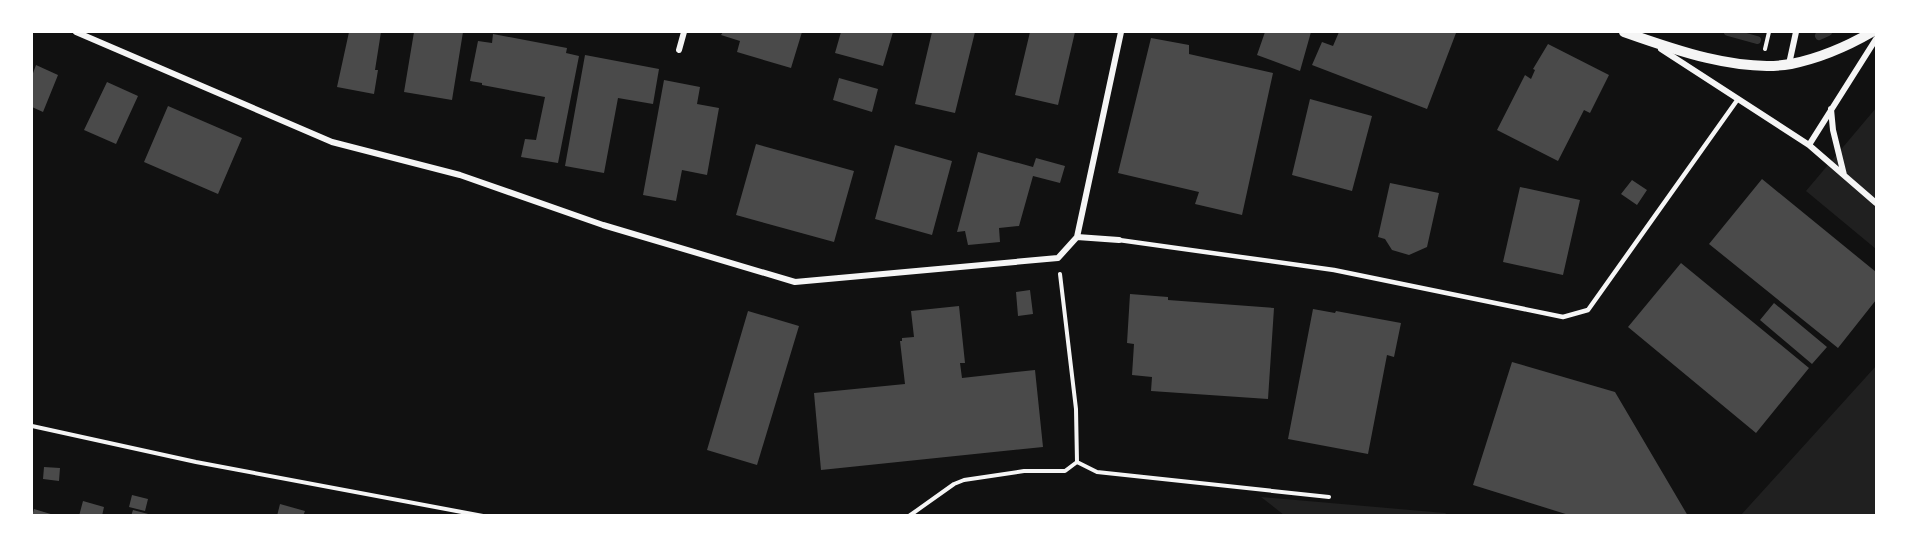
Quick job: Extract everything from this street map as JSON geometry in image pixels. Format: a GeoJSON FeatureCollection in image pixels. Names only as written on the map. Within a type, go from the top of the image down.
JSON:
{"type":"FeatureCollection","features":[{"type":"Feature","properties":{"kind":"street"},"geometry":{"type":"LineString","coordinates":[[76,32],[332,142],[460,175],[603,225],[795,282],[1058,258],[1077,237],[1121,32]]}},
{"type":"Feature","properties":{"kind":"street"},"geometry":{"type":"LineString","coordinates":[[679,50],[684,32]]}},
{"type":"Feature","properties":{"kind":"street"},"geometry":{"type":"LineString","coordinates":[[1624,32],[1715,59],[1753,64],[1789,64],[1818,57],[1847,46],[1872,32]]}},
{"type":"Feature","properties":{"kind":"street"},"geometry":{"type":"LineString","coordinates":[[1789,64],[1796,32]]}},
{"type":"Feature","properties":{"kind":"street"},"geometry":{"type":"LineString","coordinates":[[1809,145],[1876,39]]}},
{"type":"Feature","properties":{"kind":"street"},"geometry":{"type":"LineString","coordinates":[[1648,40],[1809,145],[1876,202]]}},
{"type":"Feature","properties":{"kind":"street"},"geometry":{"type":"LineString","coordinates":[[1831,109],[1833,130],[1844,175]]}},
{"type":"Feature","properties":{"kind":"street"},"geometry":{"type":"LineString","coordinates":[[1077,237],[1119,240]]}},
{"type":"Feature","properties":{"kind":"lane"},"geometry":{"type":"LineString","coordinates":[[1119,240],[1334,270],[1563,317],[1588,310],[1738,99]]}},
{"type":"Feature","properties":{"kind":"path"},"geometry":{"type":"LineString","coordinates":[[1058,258],[1076,409],[1077,462]]}},
{"type":"Feature","properties":{"kind":"path"},"geometry":{"type":"LineString","coordinates":[[32,426],[196,462],[483,516]]}},
{"type":"Feature","properties":{"kind":"path"},"geometry":{"type":"LineString","coordinates":[[909,516],[954,484],[964,480],[1024,471],[1065,471],[1077,462]]}},
{"type":"Feature","properties":{"kind":"path"},"geometry":{"type":"LineString","coordinates":[[1077,462],[1098,472],[1329,497]]}},
{"type":"Feature","properties":{"kind":"shaded area"},"geometry":{"type":"Polygon","coordinates":[[[1876,108],[1876,249],[1806,191],[1876,108]]]}},
{"type":"Feature","properties":{"kind":"shaded area"},"geometry":{"type":"Polygon","coordinates":[[[1876,366],[1876,515],[1741,515],[1876,366]]]}},
{"type":"Feature","properties":{"kind":"shaded area"},"geometry":{"type":"Polygon","coordinates":[[[1261,497],[1445,513],[1448,515],[1284,515],[1261,497]]]}},
{"type":"Feature","properties":{"kind":"building"},"geometry":{"type":"Polygon","coordinates":[[[349,32],[381,32],[374,94],[337,87],[349,32]]]}},
{"type":"Feature","properties":{"kind":"building"},"geometry":{"type":"Polygon","coordinates":[[[414,32],[463,32],[452,100],[404,92],[414,32]]]}},
{"type":"Feature","properties":{"kind":"building"},"geometry":{"type":"Polygon","coordinates":[[[723,32],[802,32],[791,68],[737,52],[740,41],[721,35],[723,32]]]}},
{"type":"Feature","properties":{"kind":"building"},"geometry":{"type":"Polygon","coordinates":[[[841,32],[893,32],[883,66],[835,53],[841,32]]]}},
{"type":"Feature","properties":{"kind":"building"},"geometry":{"type":"Polygon","coordinates":[[[932,32],[975,32],[955,113],[915,104],[932,32]]]}},
{"type":"Feature","properties":{"kind":"building"},"geometry":{"type":"Polygon","coordinates":[[[1030,32],[1075,32],[1058,105],[1015,95],[1030,32]]]}},
{"type":"Feature","properties":{"kind":"building"},"geometry":{"type":"Polygon","coordinates":[[[1265,32],[1311,32],[1300,71],[1257,55],[1265,32]]]}},
{"type":"Feature","properties":{"kind":"building"},"geometry":{"type":"Polygon","coordinates":[[[1339,32],[1456,33],[1427,109],[1312,65],[1322,42],[1333,46],[1339,32]]]}},
{"type":"Feature","properties":{"kind":"building"},"geometry":{"type":"Polygon","coordinates":[[[493,34],[567,48],[566,53],[579,56],[558,163],[521,157],[525,139],[536,140],[545,97],[470,81],[478,41],[492,43],[493,34]]]}},
{"type":"Feature","properties":{"kind":"building"},"geometry":{"type":"Polygon","coordinates":[[[1151,38],[1189,45],[1189,54],[1273,73],[1242,215],[1195,204],[1199,192],[1118,173],[1151,38]]]}},
{"type":"Feature","properties":{"kind":"building"},"geometry":{"type":"Polygon","coordinates":[[[1548,44],[1609,75],[1590,113],[1584,110],[1558,161],[1497,130],[1525,75],[1531,79],[1535,70],[1533,69],[1548,44]]]}},
{"type":"Feature","properties":{"kind":"building"},"geometry":{"type":"Polygon","coordinates":[[[585,55],[659,69],[653,104],[618,98],[604,173],[565,166],[585,55]]]}},
{"type":"Feature","properties":{"kind":"building"},"geometry":{"type":"Polygon","coordinates":[[[36,65],[58,75],[43,112],[32,107],[32,76],[36,65]]]}},
{"type":"Feature","properties":{"kind":"building"},"geometry":{"type":"Polygon","coordinates":[[[839,78],[878,89],[872,112],[833,100],[839,78]]]}},
{"type":"Feature","properties":{"kind":"building"},"geometry":{"type":"Polygon","coordinates":[[[664,80],[700,87],[697,104],[719,108],[707,175],[682,170],[676,201],[643,195],[664,80]]]}},
{"type":"Feature","properties":{"kind":"building"},"geometry":{"type":"Polygon","coordinates":[[[107,82],[138,96],[116,144],[84,130],[107,82]]]}},
{"type":"Feature","properties":{"kind":"building"},"geometry":{"type":"Polygon","coordinates":[[[1310,99],[1372,116],[1352,191],[1292,175],[1310,99]]]}},
{"type":"Feature","properties":{"kind":"building"},"geometry":{"type":"Polygon","coordinates":[[[168,106],[242,138],[218,194],[144,162],[168,106]]]}},
{"type":"Feature","properties":{"kind":"building"},"geometry":{"type":"Polygon","coordinates":[[[756,144],[854,171],[834,242],[736,215],[756,144]]]}},
{"type":"Feature","properties":{"kind":"building"},"geometry":{"type":"Polygon","coordinates":[[[895,145],[952,161],[932,235],[875,219],[895,145]]]}},
{"type":"Feature","properties":{"kind":"building"},"geometry":{"type":"Polygon","coordinates":[[[978,152],[1033,167],[1036,158],[1065,166],[1060,183],[1033,176],[1019,226],[999,228],[1000,242],[968,245],[965,231],[957,232],[978,152]]]}},
{"type":"Feature","properties":{"kind":"building"},"geometry":{"type":"Polygon","coordinates":[[[1762,179],[1876,272],[1876,300],[1838,348],[1709,244],[1762,179]]]}},
{"type":"Feature","properties":{"kind":"building"},"geometry":{"type":"Polygon","coordinates":[[[1632,180],[1647,190],[1637,205],[1621,194],[1632,180]]]}},
{"type":"Feature","properties":{"kind":"building"},"geometry":{"type":"Polygon","coordinates":[[[1390,183],[1439,193],[1427,247],[1409,255],[1392,250],[1385,239],[1378,237],[1390,183]]]}},
{"type":"Feature","properties":{"kind":"building"},"geometry":{"type":"Polygon","coordinates":[[[1520,187],[1580,200],[1563,275],[1503,262],[1520,187]]]}},
{"type":"Feature","properties":{"kind":"building"},"geometry":{"type":"Polygon","coordinates":[[[1681,263],[1809,368],[1756,433],[1628,327],[1681,263]]]}},
{"type":"Feature","properties":{"kind":"building"},"geometry":{"type":"Polygon","coordinates":[[[1030,290],[1033,314],[1018,316],[1016,292],[1030,290]]]}},
{"type":"Feature","properties":{"kind":"building"},"geometry":{"type":"Polygon","coordinates":[[[1130,294],[1168,297],[1168,300],[1274,308],[1268,399],[1151,391],[1152,377],[1132,375],[1134,344],[1127,343],[1130,294]]]}},
{"type":"Feature","properties":{"kind":"building"},"geometry":{"type":"Polygon","coordinates":[[[1774,303],[1827,347],[1812,364],[1760,320],[1774,303]]]}},
{"type":"Feature","properties":{"kind":"building"},"geometry":{"type":"Polygon","coordinates":[[[959,306],[965,363],[960,363],[962,378],[1035,370],[1043,447],[821,470],[814,393],[905,384],[900,341],[902,338],[914,337],[911,311],[959,306]]]}},
{"type":"Feature","properties":{"kind":"building"},"geometry":{"type":"Polygon","coordinates":[[[1313,309],[1401,323],[1394,357],[1387,355],[1368,454],[1288,439],[1313,309]]]}},
{"type":"Feature","properties":{"kind":"building"},"geometry":{"type":"Polygon","coordinates":[[[748,311],[799,326],[757,465],[707,450],[748,311]]]}},
{"type":"Feature","properties":{"kind":"building"},"geometry":{"type":"Polygon","coordinates":[[[1512,362],[1615,392],[1688,516],[1572,516],[1473,485],[1512,362]]]}},
{"type":"Feature","properties":{"kind":"building"},"geometry":{"type":"Polygon","coordinates":[[[44,467],[60,468],[59,481],[43,479],[44,467]]]}},
{"type":"Feature","properties":{"kind":"building"},"geometry":{"type":"Polygon","coordinates":[[[132,495],[148,499],[145,511],[129,507],[132,495]]]}},
{"type":"Feature","properties":{"kind":"building"},"geometry":{"type":"Polygon","coordinates":[[[83,501],[104,507],[102,516],[79,516],[83,501]]]}},
{"type":"Feature","properties":{"kind":"building"},"geometry":{"type":"Polygon","coordinates":[[[280,504],[305,511],[303,516],[277,516],[280,504]]]}},
{"type":"Feature","properties":{"kind":"building"},"geometry":{"type":"Polygon","coordinates":[[[34,509],[54,515],[54,516],[32,516],[34,509]]]}},
{"type":"Feature","properties":{"kind":"building"},"geometry":{"type":"Polygon","coordinates":[[[133,510],[152,515],[152,516],[131,516],[133,510]]]}},
{"type":"Feature","properties":{"kind":"waterway"},"geometry":{"type":"LineString","coordinates":[[1728,32],[1757,40]]}},
{"type":"Feature","properties":{"kind":"waterway"},"geometry":{"type":"LineString","coordinates":[[1819,36],[1828,32]]}}]}
